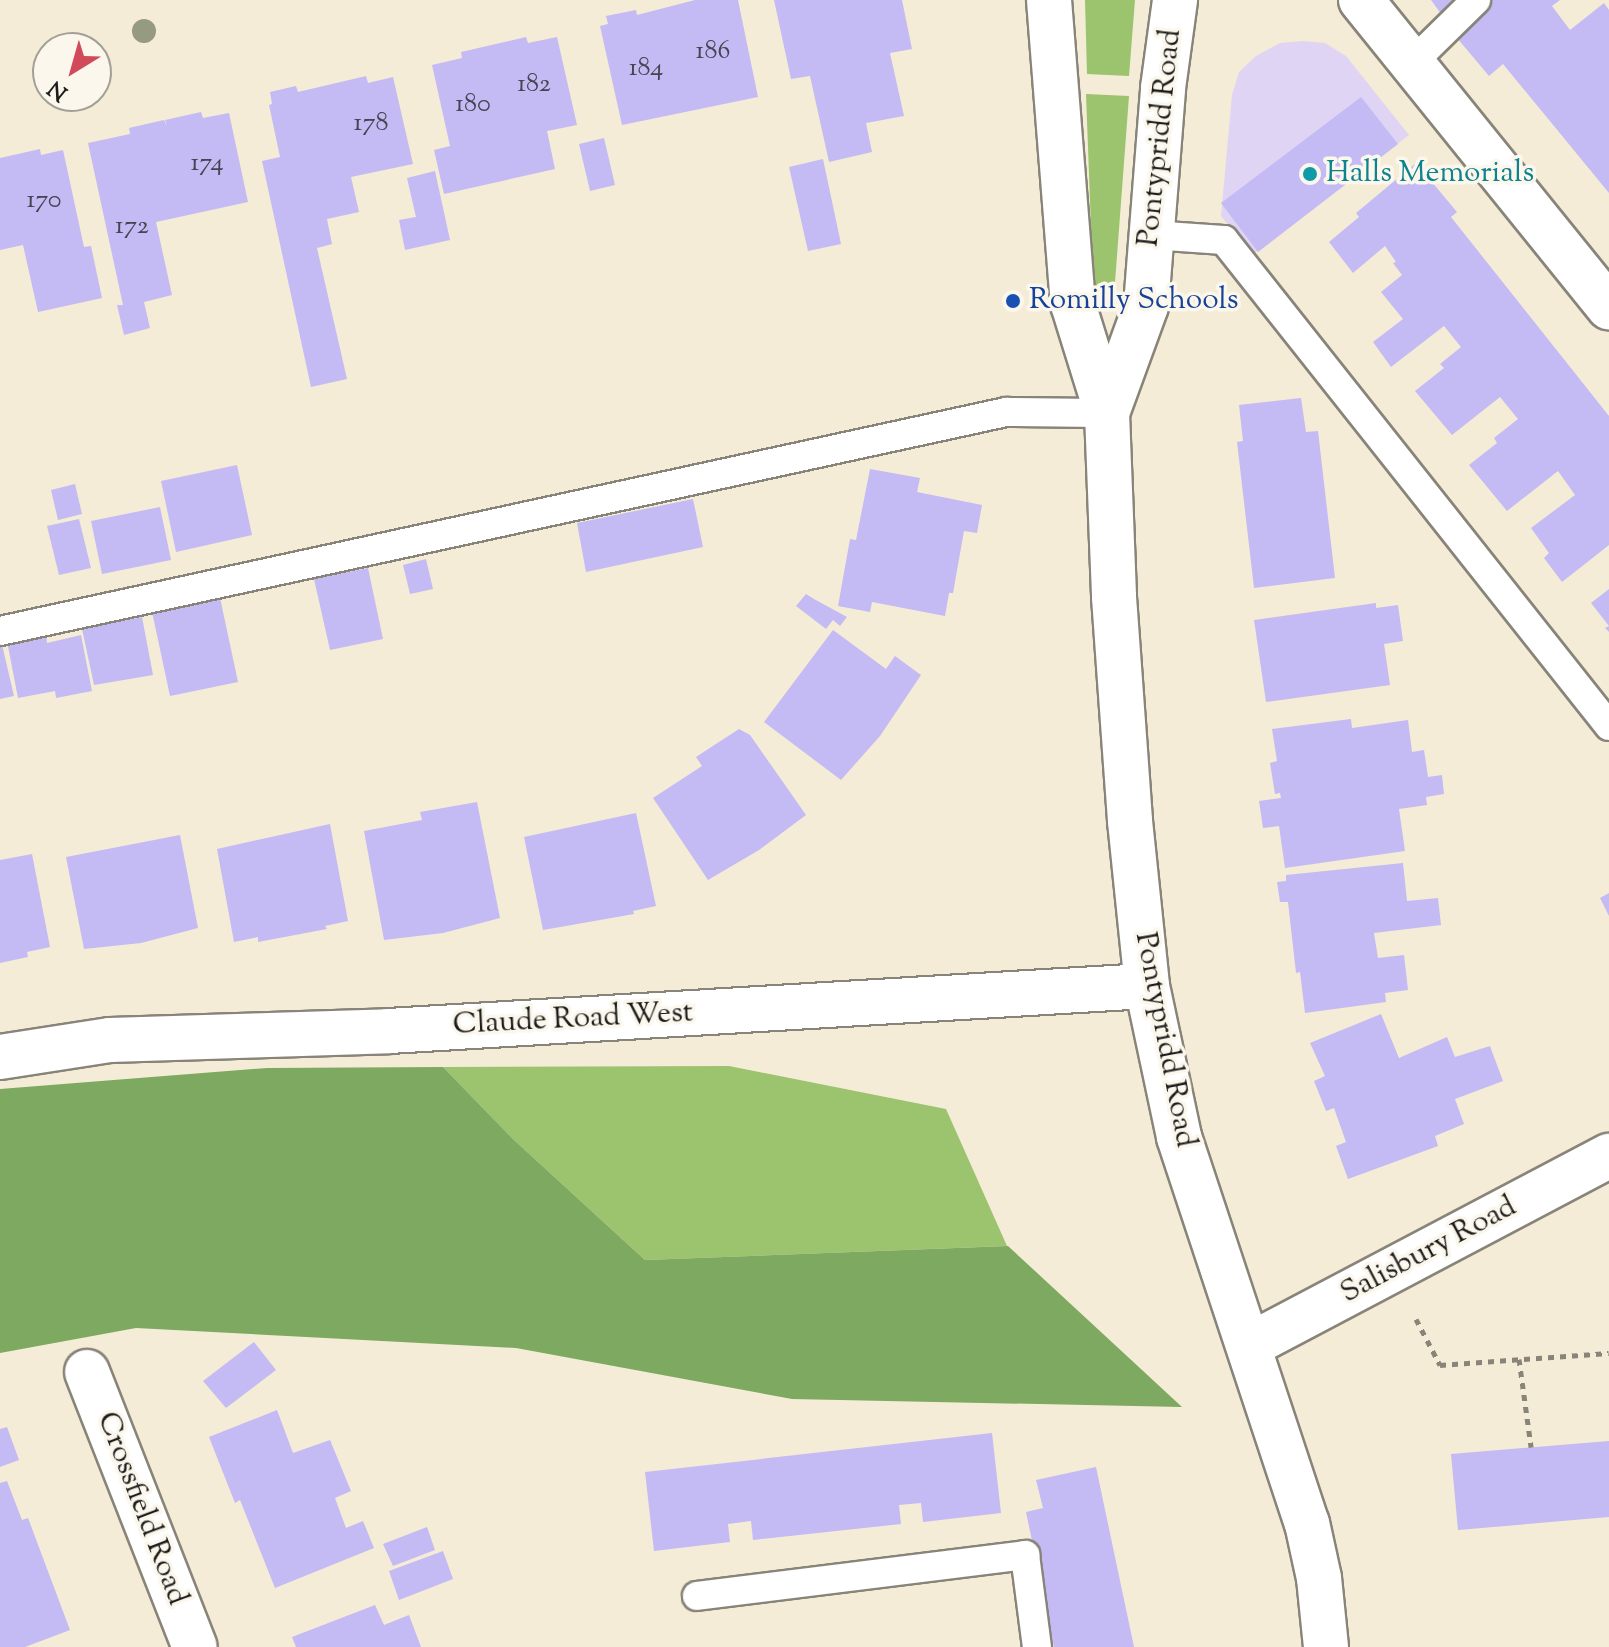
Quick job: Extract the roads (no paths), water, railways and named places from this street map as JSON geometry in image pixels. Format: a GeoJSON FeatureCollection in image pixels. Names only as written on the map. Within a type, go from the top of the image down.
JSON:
{"type":"FeatureCollection","features":[{"type":"Feature","properties":{"kind":"street","name":"Pontypridd Road"},"geometry":{"type":"LineString","coordinates":[[1049,0],[1073,304],[1107,413],[1116,627],[1147,986],[1179,1137],[1307,1523],[1319,1578],[1326,1647]]}},
{"type":"Feature","properties":{"kind":"street","name":"Pontypridd Road"},"geometry":{"type":"LineString","coordinates":[[1107,413],[1146,306],[1163,88],[1175,0]]}},
{"type":"Feature","properties":{"kind":"street"},"geometry":{"type":"LineString","coordinates":[[1361,0],[1414,61],[1609,307]]}},
{"type":"Feature","properties":{"kind":"street","name":"Claude Road West"},"geometry":{"type":"LineString","coordinates":[[0,1057],[110,1040],[389,1031],[1147,986]]}},
{"type":"Feature","properties":{"kind":"street","name":"Salisbury Road"},"geometry":{"type":"LineString","coordinates":[[1250,1345],[1609,1156]]}},
{"type":"Feature","properties":{"kind":"street","name":"Crossfield Road"},"geometry":{"type":"LineString","coordinates":[[87,1372],[195,1647]]}},
{"type":"Feature","properties":{"kind":"lane"},"geometry":{"type":"LineString","coordinates":[[1414,61],[1476,0]]}},
{"type":"Feature","properties":{"kind":"lane"},"geometry":{"type":"LineString","coordinates":[[1151,235],[1224,240],[1609,726]]}},
{"type":"Feature","properties":{"kind":"lane"},"geometry":{"type":"LineString","coordinates":[[0,631],[1006,412],[1107,413]]}},
{"type":"Feature","properties":{"kind":"lane"},"geometry":{"type":"LineString","coordinates":[[697,1596],[1025,1555],[1037,1647]]}},
{"type":"Feature","properties":{"kind":"place","name":"Halls Memorials"},"geometry":{"type":"Point","coordinates":[1310,174]}},
{"type":"Feature","properties":{"kind":"place","name":"Romilly Schools"},"geometry":{"type":"Point","coordinates":[1013,301]}}]}
